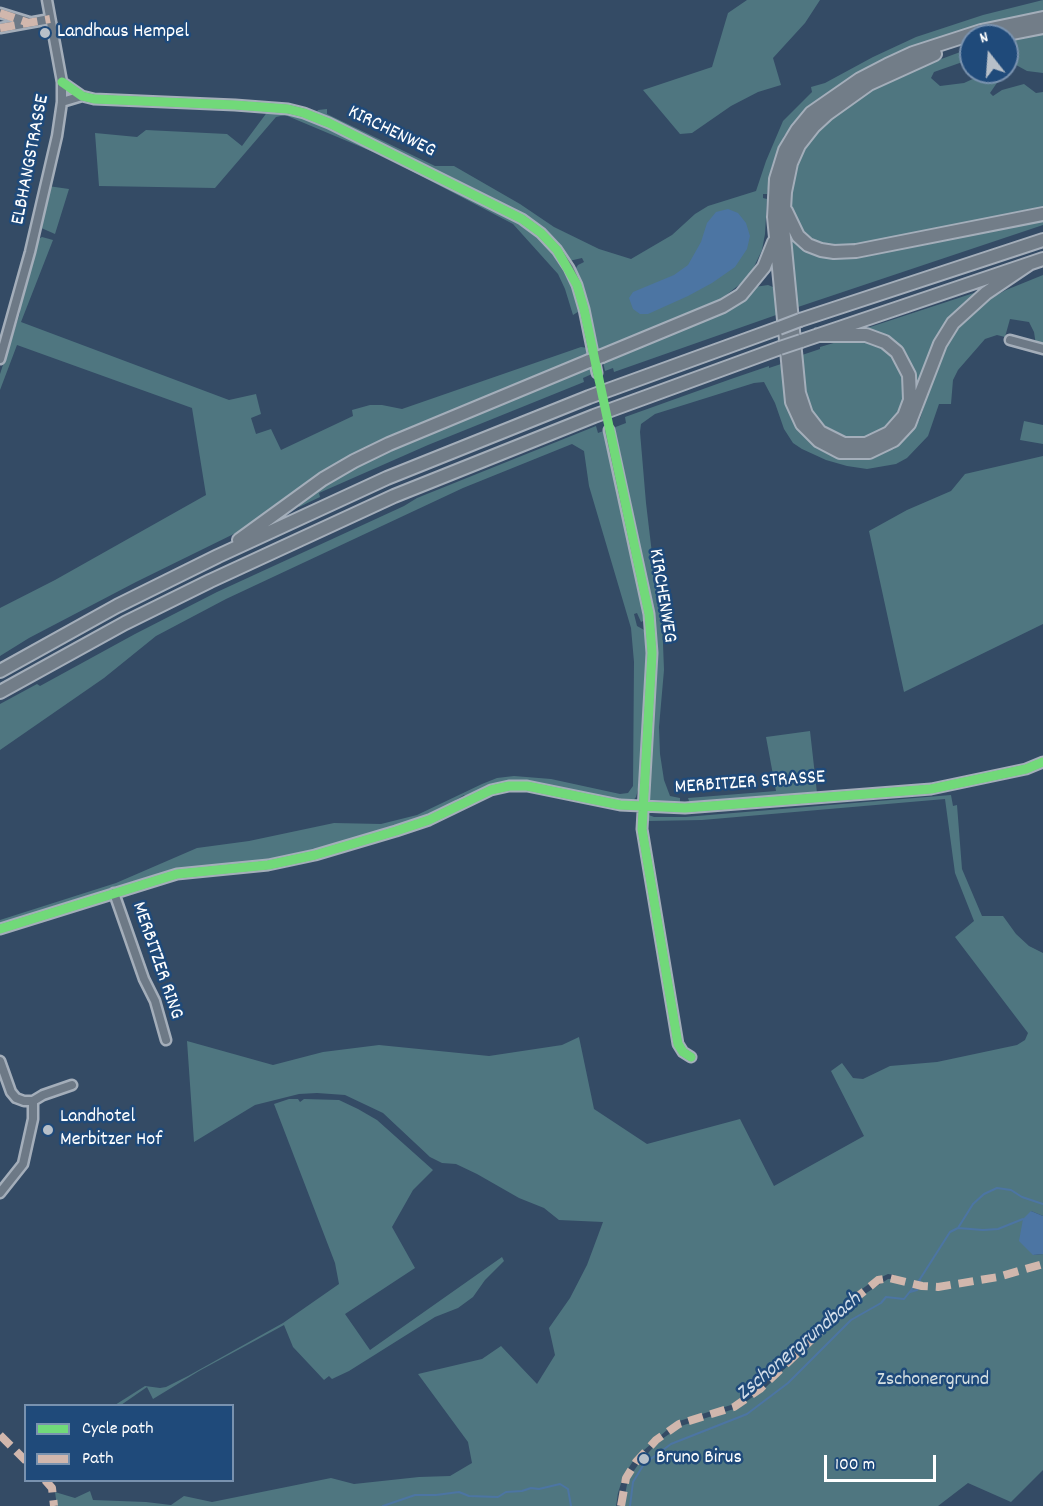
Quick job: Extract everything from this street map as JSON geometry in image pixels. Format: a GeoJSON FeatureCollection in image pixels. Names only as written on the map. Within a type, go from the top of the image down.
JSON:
{"type":"FeatureCollection","features":[{"type":"Feature","properties":{"kind":"highway"},"geometry":{"type":"LineString","coordinates":[[1029,264],[986,293],[953,323],[940,344],[909,424],[899,436],[882,447],[862,453],[840,452],[826,447],[813,437],[798,417],[792,402],[774,195],[778,169],[785,150],[797,130],[811,113],[860,80],[913,53],[981,31],[1043,18]]}},
{"type":"Feature","properties":{"kind":"highway"},"geometry":{"type":"LineString","coordinates":[[1019,32],[1043,27]]}},
{"type":"Feature","properties":{"kind":"highway"},"geometry":{"type":"LineString","coordinates":[[818,335],[866,335],[885,342],[897,352],[909,375],[910,400],[904,416],[890,433],[866,444],[844,444],[820,432],[806,414],[799,393],[783,227],[787,177],[795,154],[806,135],[827,114],[877,80],[915,62],[959,46]]}},
{"type":"Feature","properties":{"kind":"highway"},"geometry":{"type":"LineString","coordinates":[[784,207],[790,222],[808,245],[834,252],[856,251],[1043,214]]}},
{"type":"Feature","properties":{"kind":"highway"},"geometry":{"type":"LineString","coordinates":[[218,556],[323,479],[389,444],[723,306],[741,294],[764,267],[776,238]]}},
{"type":"Feature","properties":{"kind":"highway"},"geometry":{"type":"LineString","coordinates":[[0,671],[117,606],[218,556],[387,478],[490,435],[598,393],[800,320],[1043,240]]}},
{"type":"Feature","properties":{"kind":"highway"},"geometry":{"type":"LineString","coordinates":[[0,692],[210,581],[394,496],[594,416],[780,348],[1043,259]]}},
{"type":"Feature","properties":{"kind":"street","name":"ELBHANGSTRASSE"},"geometry":{"type":"LineString","coordinates":[[0,359],[33,241],[57,136],[62,102],[62,82],[47,0]]}},
{"type":"Feature","properties":{"kind":"street"},"geometry":{"type":"LineString","coordinates":[[0,13],[29,22]]}},
{"type":"Feature","properties":{"kind":"street"},"geometry":{"type":"LineString","coordinates":[[0,28],[50,19]]}},
{"type":"Feature","properties":{"kind":"street","name":"KIRCHENWEG"},"geometry":{"type":"LineString","coordinates":[[62,82],[82,96],[94,99],[177,101],[267,107],[304,113],[329,123],[522,219],[541,233],[557,250],[569,268],[584,309],[597,373]]}},
{"type":"Feature","properties":{"kind":"street","name":"KIRCHENWEG"},"geometry":{"type":"LineString","coordinates":[[62,102],[82,96]]}},
{"type":"Feature","properties":{"kind":"street"},"geometry":{"type":"LineString","coordinates":[[1010,340],[1043,349]]}},
{"type":"Feature","properties":{"kind":"street","name":"KIRCHENWEG"},"geometry":{"type":"LineString","coordinates":[[609,430],[649,614],[652,653],[642,807]]}},
{"type":"Feature","properties":{"kind":"street","name":"MERBITZER STRASSE"},"geometry":{"type":"LineString","coordinates":[[128,888],[177,874],[268,865],[315,855],[429,820],[491,790],[509,786],[527,786],[620,805],[685,808],[932,789],[1026,769],[1043,762]]}},
{"type":"Feature","properties":{"kind":"street"},"geometry":{"type":"LineString","coordinates":[[642,807],[642,829],[678,1044],[683,1052],[691,1057]]}},
{"type":"Feature","properties":{"kind":"street","name":"MERBITZER RING"},"geometry":{"type":"LineString","coordinates":[[0,929],[128,888]]}},
{"type":"Feature","properties":{"kind":"street","name":"MERBITZER RING"},"geometry":{"type":"LineString","coordinates":[[114,893],[144,979],[155,1001],[166,1040]]}},
{"type":"Feature","properties":{"kind":"street"},"geometry":{"type":"LineString","coordinates":[[0,1060],[11,1092],[16,1098],[24,1101],[33,1101],[72,1085]]}},
{"type":"Feature","properties":{"kind":"street"},"geometry":{"type":"LineString","coordinates":[[0,1193],[23,1164],[33,1119],[33,1101]]}},
{"type":"Feature","properties":{"kind":"green space"},"geometry":{"type":"Polygon","coordinates":[[[747,0],[820,0],[805,23],[773,58],[781,85],[758,92],[731,106],[692,133],[680,134],[643,90],[712,67],[728,13],[747,0]]]}},
{"type":"Feature","properties":{"kind":"green space"},"geometry":{"type":"Polygon","coordinates":[[[1043,0],[1043,13],[1010,24],[959,24],[959,41],[856,76],[817,101],[800,116],[784,136],[779,148],[772,166],[767,194],[763,194],[763,198],[767,199],[762,250],[752,271],[744,281],[721,299],[597,351],[587,308],[574,271],[584,262],[582,258],[569,261],[561,249],[505,206],[317,112],[327,109],[327,114],[435,166],[454,166],[520,204],[554,227],[599,249],[631,259],[672,235],[695,214],[708,206],[756,191],[783,121],[812,92],[811,87],[825,83],[916,37],[983,15],[1043,0]]]}},
{"type":"Feature","properties":{"kind":"green space"},"geometry":{"type":"Polygon","coordinates":[[[1043,31],[1043,73],[1027,71],[1019,67],[1019,36],[1043,31]]]}},
{"type":"Feature","properties":{"kind":"green space"},"geometry":{"type":"Polygon","coordinates":[[[959,52],[959,63],[934,72],[931,78],[940,86],[996,84],[990,93],[993,96],[1002,90],[1024,84],[1036,93],[1043,92],[1043,210],[847,249],[830,249],[803,236],[794,223],[790,204],[792,177],[803,147],[817,129],[849,103],[917,68],[959,52]]]}},
{"type":"Feature","properties":{"kind":"green space"},"geometry":{"type":"Polygon","coordinates":[[[268,111],[286,112],[317,121],[519,221],[537,234],[555,254],[573,285],[581,310],[573,315],[558,274],[513,224],[385,157],[285,115],[276,117],[215,188],[99,186],[95,133],[137,137],[146,130],[227,134],[242,146],[268,111]]]}},
{"type":"Feature","properties":{"kind":"green space"},"geometry":{"type":"Polygon","coordinates":[[[48,186],[69,189],[55,234],[39,227],[48,186]]]}},
{"type":"Feature","properties":{"kind":"green space"},"geometry":{"type":"Polygon","coordinates":[[[1043,216],[1043,225],[795,308],[788,244],[790,228],[820,254],[1043,216]]]}},
{"type":"Feature","properties":{"kind":"green space"},"geometry":{"type":"Polygon","coordinates":[[[42,237],[53,240],[21,322],[229,400],[256,394],[261,414],[251,418],[256,434],[271,429],[281,450],[353,416],[352,410],[370,405],[402,409],[581,347],[588,348],[589,354],[389,438],[252,525],[136,582],[29,638],[0,656],[0,608],[55,580],[206,495],[192,408],[17,345],[0,390],[0,374],[20,313],[19,304],[36,240],[42,237]]]}},
{"type":"Feature","properties":{"kind":"green space"},"geometry":{"type":"Polygon","coordinates":[[[1043,275],[1043,346],[1036,345],[1034,332],[1029,322],[1010,319],[1005,337],[997,335],[985,339],[958,370],[953,380],[951,404],[939,404],[928,436],[907,458],[896,464],[867,469],[847,466],[826,460],[802,449],[793,443],[784,429],[775,403],[764,382],[754,383],[655,414],[641,424],[646,503],[662,618],[664,670],[659,727],[660,754],[664,780],[670,796],[680,798],[680,805],[651,803],[646,795],[646,786],[655,687],[655,656],[613,428],[626,423],[625,417],[769,366],[769,368],[784,363],[810,439],[896,445],[893,450],[910,434],[920,419],[939,360],[957,330],[986,301],[1043,275]]]}},
{"type":"Feature","properties":{"kind":"green space"},"geometry":{"type":"Polygon","coordinates":[[[768,285],[778,289],[779,314],[614,372],[613,368],[605,371],[603,362],[652,342],[743,297],[755,287],[768,285]]]}},
{"type":"Feature","properties":{"kind":"green space"},"geometry":{"type":"Polygon","coordinates":[[[983,290],[969,302],[914,402],[909,368],[861,330],[983,290]]]}},
{"type":"Feature","properties":{"kind":"green space"},"geometry":{"type":"Polygon","coordinates":[[[854,337],[888,348],[903,369],[905,406],[889,430],[861,442],[827,434],[808,411],[799,356],[854,337]]]}},
{"type":"Feature","properties":{"kind":"green space"},"geometry":{"type":"Polygon","coordinates":[[[590,367],[592,374],[583,378],[584,382],[428,445],[319,493],[320,497],[299,507],[298,505],[335,479],[391,448],[590,367]]]}},
{"type":"Feature","properties":{"kind":"green space"},"geometry":{"type":"Polygon","coordinates":[[[1024,421],[1043,425],[1043,444],[1020,440],[1024,421]]]}},
{"type":"Feature","properties":{"kind":"green space"},"geometry":{"type":"Polygon","coordinates":[[[596,426],[598,433],[606,430],[645,620],[641,622],[637,613],[634,614],[637,626],[646,631],[647,682],[639,786],[632,802],[530,783],[467,798],[464,795],[456,800],[457,803],[426,817],[315,850],[266,862],[176,871],[0,926],[0,920],[116,883],[197,848],[249,841],[334,823],[381,824],[417,815],[497,778],[514,776],[551,779],[620,794],[628,793],[633,786],[634,662],[631,628],[589,486],[584,451],[572,444],[463,488],[226,599],[156,636],[104,678],[0,750],[0,704],[37,684],[40,686],[217,592],[417,498],[596,426]]]}},
{"type":"Feature","properties":{"kind":"green space"},"geometry":{"type":"Polygon","coordinates":[[[1043,456],[1043,624],[904,692],[869,531],[907,510],[951,491],[965,474],[1043,456]]]}},
{"type":"Feature","properties":{"kind":"green space"},"geometry":{"type":"Polygon","coordinates":[[[810,731],[817,793],[690,804],[688,798],[776,791],[766,737],[810,731]]]}},
{"type":"Feature","properties":{"kind":"green space","name":"Zschonergrund"},"geometry":{"type":"Polygon","coordinates":[[[951,795],[953,806],[957,805],[962,869],[982,916],[1003,916],[1016,934],[1029,946],[1043,953],[1043,1216],[1031,1211],[1033,1255],[1043,1254],[1043,1470],[1011,1502],[968,1483],[938,1506],[623,1506],[628,1479],[659,1441],[681,1426],[737,1408],[764,1389],[854,1301],[888,1279],[895,1279],[895,1275],[888,1274],[873,1281],[851,1297],[760,1386],[731,1405],[676,1422],[635,1458],[623,1477],[616,1506],[57,1506],[55,1492],[75,1498],[90,1491],[93,1500],[171,1505],[184,1496],[212,1502],[331,1478],[354,1484],[450,1476],[472,1463],[468,1442],[418,1374],[482,1359],[501,1346],[537,1384],[555,1355],[549,1328],[570,1298],[587,1265],[603,1222],[559,1220],[544,1208],[519,1198],[477,1174],[456,1164],[442,1163],[430,1157],[383,1113],[345,1095],[299,1094],[255,1105],[194,1142],[187,1041],[273,1065],[323,1052],[379,1045],[489,1056],[562,1045],[579,1037],[594,1109],[647,1144],[740,1119],[774,1186],[864,1136],[831,1071],[842,1063],[853,1078],[863,1079],[890,1066],[937,1062],[1017,1045],[1025,1040],[1028,1033],[955,937],[974,921],[955,873],[945,799],[702,820],[648,821],[650,857],[643,829],[646,814],[654,817],[685,817],[951,795]]]}},
{"type":"Feature","properties":{"kind":"green space"},"geometry":{"type":"Polygon","coordinates":[[[289,1099],[298,1099],[300,1102],[304,1099],[339,1100],[377,1120],[433,1170],[413,1190],[392,1227],[415,1268],[345,1314],[370,1350],[502,1257],[504,1261],[485,1280],[473,1297],[458,1308],[435,1317],[349,1371],[332,1379],[329,1376],[324,1380],[293,1347],[284,1325],[153,1399],[147,1387],[122,1404],[117,1404],[145,1386],[166,1387],[188,1376],[283,1323],[339,1284],[335,1263],[274,1104],[289,1099]]]}},
{"type":"Feature","properties":{"kind":"water"},"geometry":{"type":"Polygon","coordinates":[[[728,209],[738,213],[746,223],[750,236],[747,249],[735,267],[688,296],[648,314],[640,314],[633,309],[629,298],[633,292],[674,275],[688,265],[701,242],[707,223],[716,212],[728,209]]]}},
{"type":"Feature","properties":{"kind":"water"},"geometry":{"type":"Polygon","coordinates":[[[1031,1211],[1043,1216],[1043,1254],[1033,1255],[1019,1241],[1023,1219],[1031,1211]]]}},
{"type":"Feature","properties":{"kind":"waterway","name":"Zschonergrundbach"},"geometry":{"type":"LineString","coordinates":[[630,1506],[633,1482],[644,1464],[671,1444],[747,1414],[788,1383],[851,1320],[881,1303],[886,1297],[904,1299],[920,1279],[950,1232],[958,1228],[973,1204],[984,1194],[997,1188],[1011,1190],[1022,1197],[1043,1204]]}},
{"type":"Feature","properties":{"kind":"waterway","name":"Zschonergrundbach"},"geometry":{"type":"LineString","coordinates":[[958,1228],[998,1229],[1024,1220]]}},
{"type":"Feature","properties":{"kind":"waterway","name":"Zschonergrundbach"},"geometry":{"type":"LineString","coordinates":[[910,1292],[917,1290],[920,1280]]}},
{"type":"Feature","properties":{"kind":"waterway"},"geometry":{"type":"LineString","coordinates":[[383,1506],[415,1495],[459,1492],[469,1496],[498,1497],[506,1492],[539,1489],[560,1484],[568,1489],[571,1506]]}},
{"type":"Feature","properties":{"kind":"tunnel"},"geometry":{"type":"LineString","coordinates":[[597,373],[609,430]]}},
{"type":"Feature","properties":{"kind":"marked path"},"geometry":{"type":"LineString","coordinates":[[0,13],[29,23]]}},
{"type":"Feature","properties":{"kind":"marked path"},"geometry":{"type":"LineString","coordinates":[[0,28],[50,19]]}},
{"type":"Feature","properties":{"kind":"marked path"},"geometry":{"type":"LineString","coordinates":[[621,1506],[626,1478],[636,1462],[656,1440],[679,1424],[734,1407],[760,1389],[852,1301],[878,1280],[889,1278],[922,1286],[938,1287],[998,1277],[1043,1264]]}},
{"type":"Feature","properties":{"kind":"marked path"},"geometry":{"type":"LineString","coordinates":[[0,1435],[24,1459]]}},
{"type":"Feature","properties":{"kind":"marked path"},"geometry":{"type":"LineString","coordinates":[[47,1482],[52,1488],[54,1506]]}},
{"type":"Feature","properties":{"kind":"cycle path"},"geometry":{"type":"LineString","coordinates":[[62,82],[82,96],[94,99],[235,105],[288,109],[304,113],[329,123],[522,219],[541,233],[557,250],[577,285],[584,309],[649,614],[652,653],[642,829],[678,1044],[683,1052],[691,1057]]}},
{"type":"Feature","properties":{"kind":"cycle path"},"geometry":{"type":"LineString","coordinates":[[0,929],[177,874],[268,865],[315,855],[429,820],[491,790],[509,786],[527,786],[620,805],[685,808],[931,789],[1026,769],[1043,762]]}},
{"type":"Feature","properties":{"kind":"place","name":"Landhaus Hempel"},"geometry":{"type":"Point","coordinates":[45,33]}},
{"type":"Feature","properties":{"kind":"place","name":"Landhotel Merbitzer Hof"},"geometry":{"type":"Point","coordinates":[48,1130]}},
{"type":"Feature","properties":{"kind":"place","name":"Bruno Birus"},"geometry":{"type":"Point","coordinates":[644,1459]}}]}
